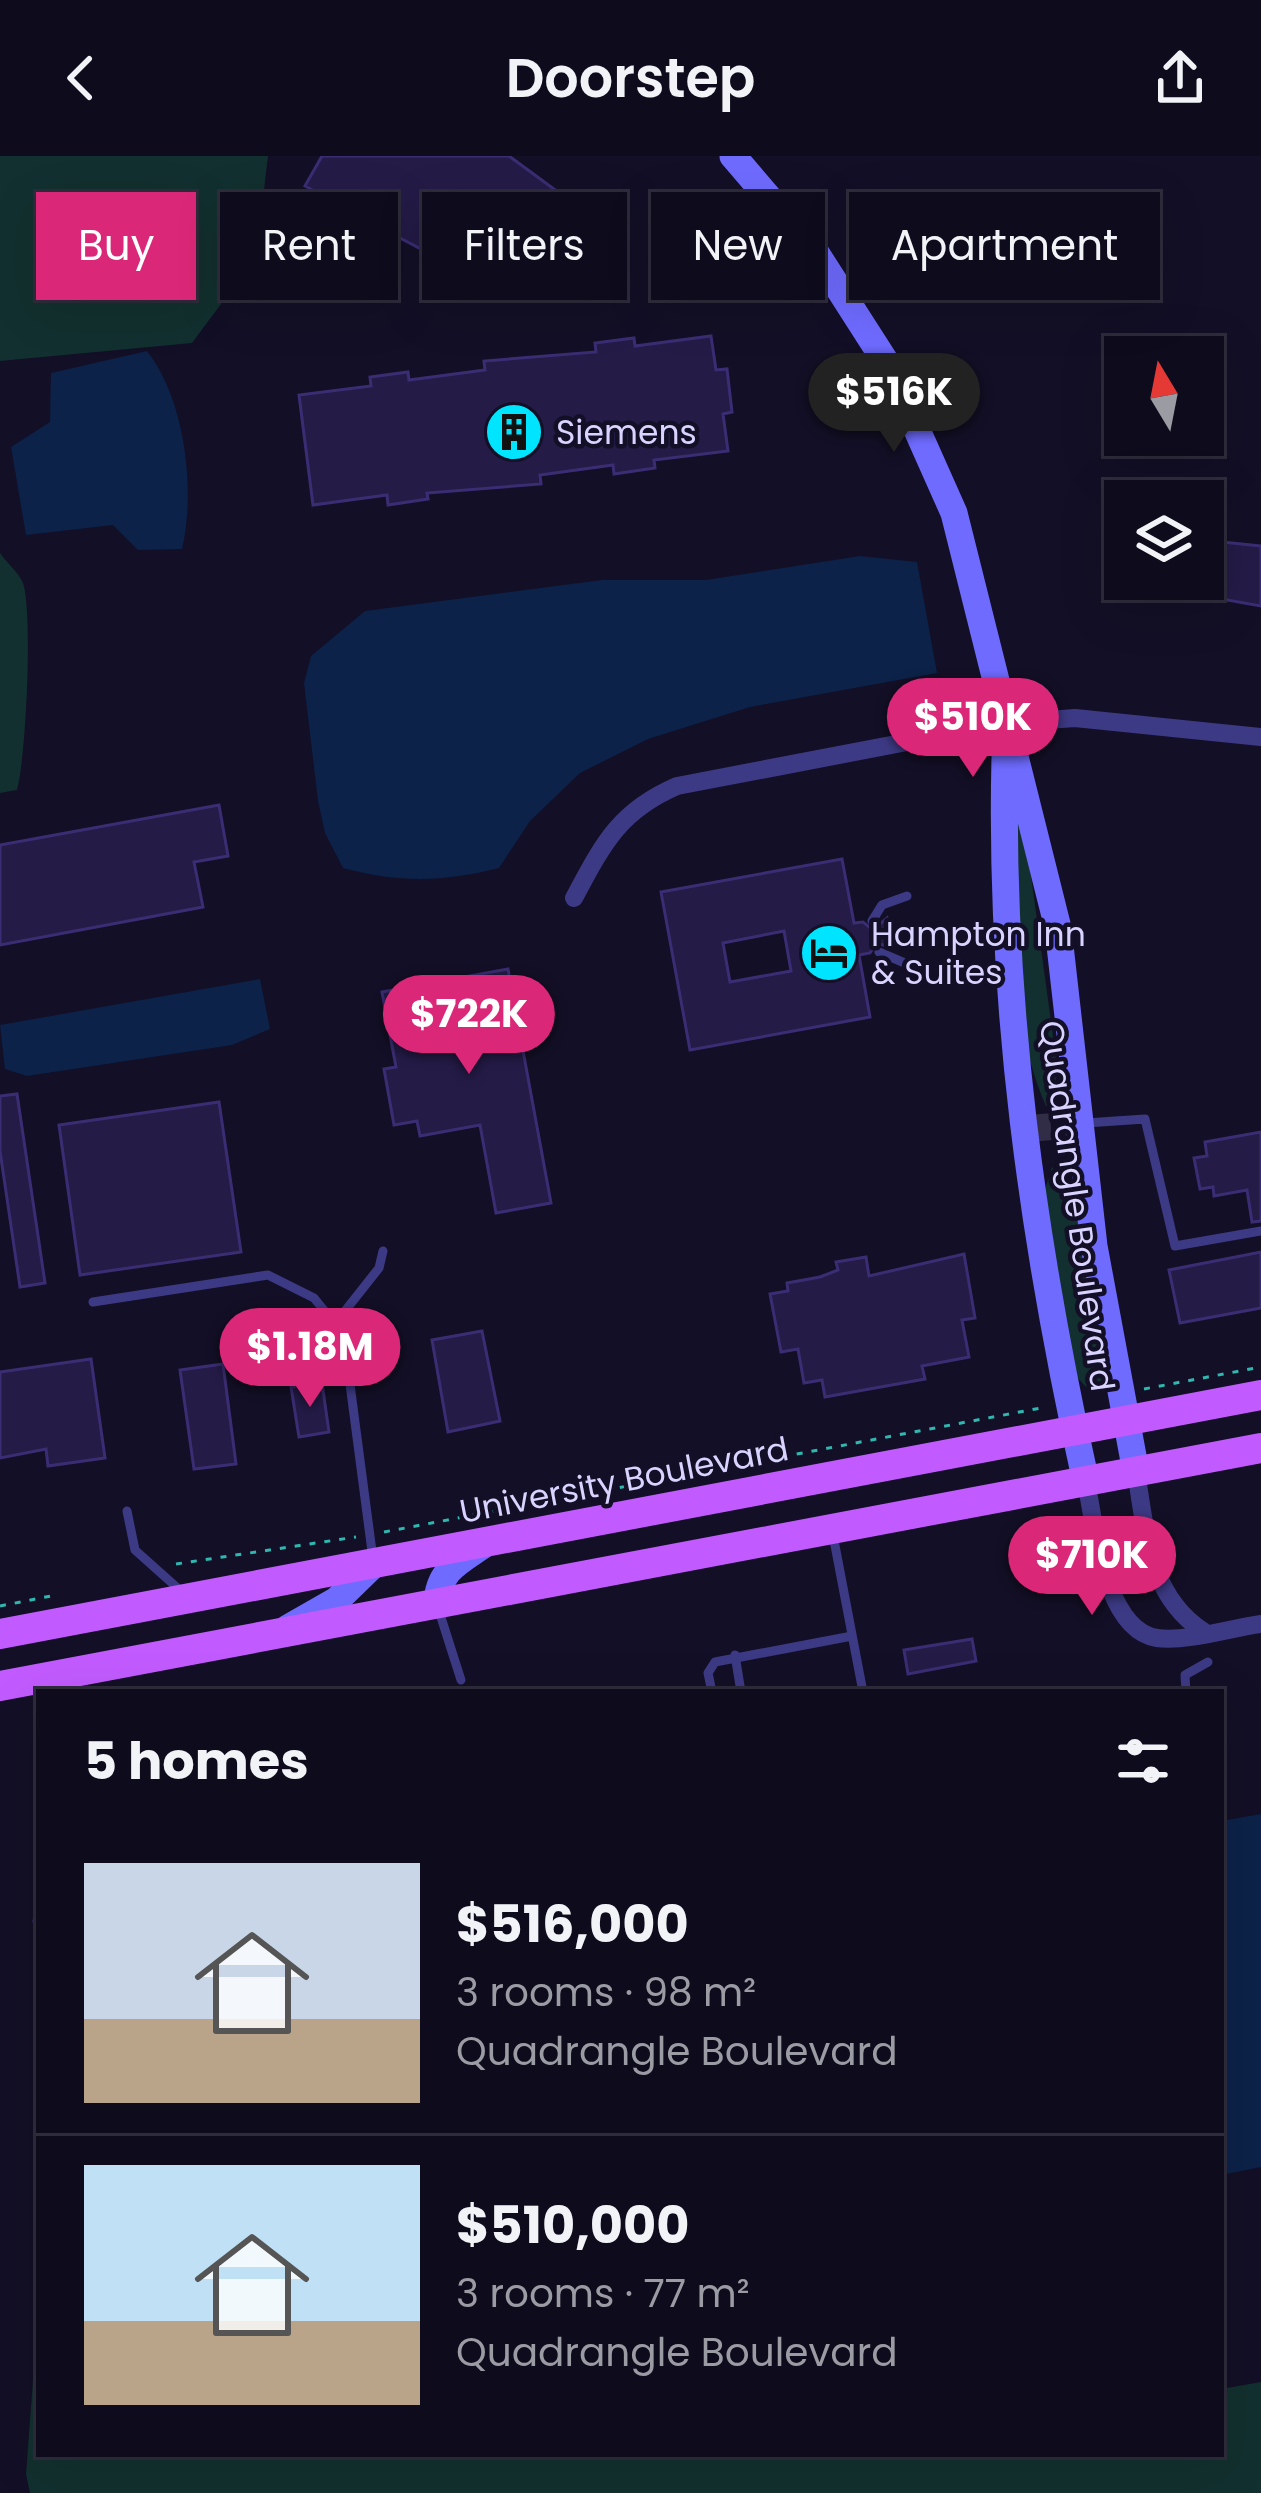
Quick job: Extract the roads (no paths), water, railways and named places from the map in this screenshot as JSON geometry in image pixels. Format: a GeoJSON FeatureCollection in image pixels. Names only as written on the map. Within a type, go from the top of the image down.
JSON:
{"type":"FeatureCollection","features":[{"type":"Feature","properties":{"kind":"main road","name":"University Boulevard"},"geometry":{"type":"LineString","coordinates":[[0,1634],[188,1598],[372,1549],[489,1542],[1261,1395]]}},
{"type":"Feature","properties":{"kind":"main road"},"geometry":{"type":"LineString","coordinates":[[0,1686],[76,1682],[280,1634],[1261,1448]]}},
{"type":"Feature","properties":{"kind":"street","name":"Quadrangle Boulevard"},"geometry":{"type":"LineString","coordinates":[[733,156],[816,253],[889,367],[954,513],[1058,928],[1094,1246],[1136,1472]]}},
{"type":"Feature","properties":{"kind":"street"},"geometry":{"type":"LineString","coordinates":[[574,898],[603,844],[637,803],[677,786],[1006,723],[1075,718],[1261,737]]}},
{"type":"Feature","properties":{"kind":"street","name":"Quadrangle Boulevard"},"geometry":{"type":"LineString","coordinates":[[1006,723],[1003,839],[1015,1052],[1041,1258],[1086,1482]]}},
{"type":"Feature","properties":{"kind":"street"},"geometry":{"type":"LineString","coordinates":[[1136,1472],[1154,1570],[1175,1613],[1204,1631]]}},
{"type":"Feature","properties":{"kind":"street"},"geometry":{"type":"LineString","coordinates":[[1086,1482],[1115,1603],[1140,1632],[1160,1639],[1261,1624]]}},
{"type":"Feature","properties":{"kind":"street"},"geometry":{"type":"LineString","coordinates":[[437,1604],[437,1585],[446,1570],[489,1542]]}},
{"type":"Feature","properties":{"kind":"street"},"geometry":{"type":"LineString","coordinates":[[280,1634],[337,1600],[372,1549]]}},
{"type":"Feature","properties":{"kind":"lane"},"geometry":{"type":"LineString","coordinates":[[872,920],[882,905],[907,896]]}},
{"type":"Feature","properties":{"kind":"lane"},"geometry":{"type":"LineString","coordinates":[[879,952],[914,967]]}},
{"type":"Feature","properties":{"kind":"lane"},"geometry":{"type":"LineString","coordinates":[[1080,1124],[1145,1119],[1175,1246],[1261,1231]]}},
{"type":"Feature","properties":{"kind":"lane"},"geometry":{"type":"LineString","coordinates":[[372,1549],[341,1316],[379,1268],[383,1251]]}},
{"type":"Feature","properties":{"kind":"lane"},"geometry":{"type":"LineString","coordinates":[[93,1302],[268,1275],[314,1298],[342,1332]]}},
{"type":"Feature","properties":{"kind":"lane"},"geometry":{"type":"LineString","coordinates":[[128,1511],[135,1550],[188,1598]]}},
{"type":"Feature","properties":{"kind":"lane"},"geometry":{"type":"LineString","coordinates":[[832,1530],[861,1689]]}},
{"type":"Feature","properties":{"kind":"lane"},"geometry":{"type":"LineString","coordinates":[[437,1604],[461,1680]]}},
{"type":"Feature","properties":{"kind":"lane"},"geometry":{"type":"LineString","coordinates":[[711,1689],[708,1672],[716,1662],[852,1636]]}},
{"type":"Feature","properties":{"kind":"lane"},"geometry":{"type":"LineString","coordinates":[[735,1655],[741,1689]]}},
{"type":"Feature","properties":{"kind":"lane"},"geometry":{"type":"LineString","coordinates":[[1186,1689],[1185,1675],[1208,1662]]}},
{"type":"Feature","properties":{"kind":"water"},"geometry":{"type":"Polygon","coordinates":[[[147,351],[170,394],[184,446],[188,500],[182,549],[138,550],[113,525],[26,535],[11,447],[50,422],[51,373],[147,351]]]}},
{"type":"Feature","properties":{"kind":"water"},"geometry":{"type":"Polygon","coordinates":[[[860,556],[917,562],[937,673],[750,707],[648,739],[580,773],[530,821],[499,868],[421,879],[343,868],[325,833],[318,801],[304,683],[311,656],[365,611],[602,580],[706,580],[860,556]]]}},
{"type":"Feature","properties":{"kind":"water"},"geometry":{"type":"Polygon","coordinates":[[[260,979],[270,1029],[232,1045],[27,1076],[5,1069],[0,1025],[260,979]]]}},
{"type":"Feature","properties":{"kind":"water"},"geometry":{"type":"Polygon","coordinates":[[[1261,1814],[1261,2167],[1224,2174],[1224,1820],[1261,1814]]]}},
{"type":"Feature","properties":{"kind":"tunnel"},"geometry":{"type":"LineString","coordinates":[[1024,1129],[1080,1124]]}},
{"type":"Feature","properties":{"kind":"place","name":"Siemens"},"geometry":{"type":"Point","coordinates":[514,432]}},
{"type":"Feature","properties":{"kind":"place","name":"Hampton Inn & Suites"},"geometry":{"type":"Point","coordinates":[829,953]}}]}
